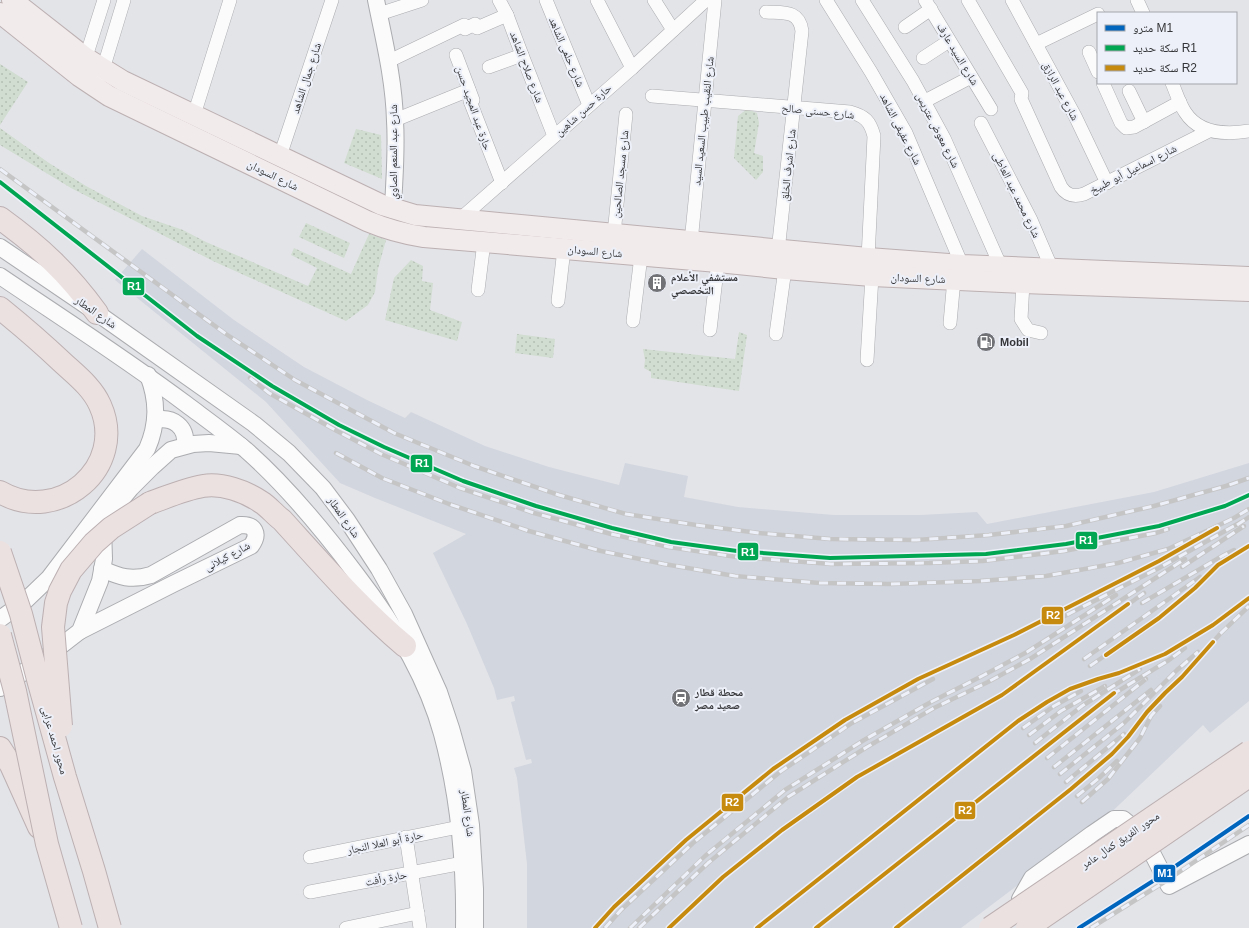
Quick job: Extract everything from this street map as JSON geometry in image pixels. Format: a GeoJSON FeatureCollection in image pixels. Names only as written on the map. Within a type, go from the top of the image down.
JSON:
{"type":"FeatureCollection","features":[{"type":"Feature","properties":{"kind":"highway"},"geometry":{"type":"LineString","coordinates":[[0,218],[29,240],[54,262],[72,281],[97,313]]}},
{"type":"Feature","properties":{"kind":"highway"},"geometry":{"type":"LineString","coordinates":[[0,308],[52,352],[89,387],[100,406],[106,427],[104,448],[101,459],[90,477],[74,492],[54,500],[32,502],[11,498],[0,492]]}},
{"type":"Feature","properties":{"kind":"highway"},"geometry":{"type":"LineString","coordinates":[[65,777],[53,627],[56,603],[65,580],[78,560],[111,528],[150,503],[203,486],[230,487],[263,502],[282,520],[347,592],[375,620],[405,646]]}},
{"type":"Feature","properties":{"kind":"highway","name":"محور احمد عرابى"},"geometry":{"type":"LineString","coordinates":[[0,552],[21,614],[65,777],[110,928]]}},
{"type":"Feature","properties":{"kind":"highway"},"geometry":{"type":"LineString","coordinates":[[0,635],[15,691],[47,844],[71,928]]}},
{"type":"Feature","properties":{"kind":"highway"},"geometry":{"type":"LineString","coordinates":[[0,748],[11,765],[47,844]]}},
{"type":"Feature","properties":{"kind":"highway","name":"محور الفريق كمال عامر"},"geometry":{"type":"LineString","coordinates":[[990,928],[1249,752]]}},
{"type":"Feature","properties":{"kind":"highway","name":"محور الفريق كمال عامر"},"geometry":{"type":"LineString","coordinates":[[1027,928],[1249,776]]}},
{"type":"Feature","properties":{"kind":"main road","name":"شارع السودان"},"geometry":{"type":"LineString","coordinates":[[12,0],[86,58],[123,81],[393,210],[415,215],[459,220],[778,251],[870,267]]}},
{"type":"Feature","properties":{"kind":"main road","name":"شارع السودان"},"geometry":{"type":"LineString","coordinates":[[0,14],[79,76],[97,89],[122,103],[368,221],[391,230],[424,237],[785,269],[870,267],[958,272],[1023,283],[1249,291]]}},
{"type":"Feature","properties":{"kind":"main road"},"geometry":{"type":"LineString","coordinates":[[292,185],[301,166]]}},
{"type":"Feature","properties":{"kind":"main road","name":"شارع السودان"},"geometry":{"type":"LineString","coordinates":[[958,272],[1001,267],[1249,277]]}},
{"type":"Feature","properties":{"kind":"street"},"geometry":{"type":"LineString","coordinates":[[79,76],[104,0]]}},
{"type":"Feature","properties":{"kind":"street"},"geometry":{"type":"LineString","coordinates":[[97,89],[124,0]]}},
{"type":"Feature","properties":{"kind":"street"},"geometry":{"type":"LineString","coordinates":[[194,115],[230,0]]}},
{"type":"Feature","properties":{"kind":"street","name":"شارع جمال الشاهد"},"geometry":{"type":"LineString","coordinates":[[280,156],[332,0]]}},
{"type":"Feature","properties":{"kind":"street"},"geometry":{"type":"LineString","coordinates":[[377,7],[422,0]]}},
{"type":"Feature","properties":{"kind":"street","name":"شارع صلاح الشاهد"},"geometry":{"type":"LineString","coordinates":[[499,0],[507,15],[522,55],[551,139]]}},
{"type":"Feature","properties":{"kind":"street","name":"شارع حلمى الشاهد"},"geometry":{"type":"LineString","coordinates":[[546,0],[589,105]]}},
{"type":"Feature","properties":{"kind":"street"},"geometry":{"type":"LineString","coordinates":[[597,0],[632,68]]}},
{"type":"Feature","properties":{"kind":"street"},"geometry":{"type":"LineString","coordinates":[[654,0],[673,30]]}},
{"type":"Feature","properties":{"kind":"street","name":"شارع النقيب طبيب السعيد السيد"},"geometry":{"type":"LineString","coordinates":[[691,242],[716,0]]}},
{"type":"Feature","properties":{"kind":"street","name":"شارع عفيفى الشاهد"},"geometry":{"type":"LineString","coordinates":[[826,0],[871,72],[906,133],[958,272]]}},
{"type":"Feature","properties":{"kind":"street","name":"شارع معوض عتريس"},"geometry":{"type":"LineString","coordinates":[[862,0],[925,101],[944,138],[1001,267]]}},
{"type":"Feature","properties":{"kind":"street","name":"شارع اسماعيل أبو طبيخ"},"geometry":{"type":"LineString","coordinates":[[968,0],[1022,93],[1020,96],[1024,106],[1064,191],[1078,196],[1084,194],[1209,130]]}},
{"type":"Feature","properties":{"kind":"street"},"geometry":{"type":"LineString","coordinates":[[1137,0],[1143,12]]}},
{"type":"Feature","properties":{"kind":"street","name":"شارع عبد الرازق"},"geometry":{"type":"LineString","coordinates":[[1013,1],[1075,116],[1107,183]]}},
{"type":"Feature","properties":{"kind":"street","name":"حارة حسن شاهين"},"geometry":{"type":"LineString","coordinates":[[459,220],[632,68],[673,30],[699,2]]}},
{"type":"Feature","properties":{"kind":"street"},"geometry":{"type":"LineString","coordinates":[[905,27],[928,5]]}},
{"type":"Feature","properties":{"kind":"street","name":"شارع السيد عارف"},"geometry":{"type":"LineString","coordinates":[[928,5],[990,109]]}},
{"type":"Feature","properties":{"kind":"street","name":"شارع عبد المنعم الصاوي"},"geometry":{"type":"LineString","coordinates":[[377,7],[389,61],[395,120],[396,158],[393,210]]}},
{"type":"Feature","properties":{"kind":"street","name":"شارع اشرف الخلق"},"geometry":{"type":"LineString","coordinates":[[766,12],[790,13],[799,20],[802,31],[778,251]]}},
{"type":"Feature","properties":{"kind":"street"},"geometry":{"type":"LineString","coordinates":[[1036,44],[1097,14]]}},
{"type":"Feature","properties":{"kind":"street"},"geometry":{"type":"LineString","coordinates":[[389,61],[464,25],[466,29],[475,24],[477,28],[507,15]]}},
{"type":"Feature","properties":{"kind":"street"},"geometry":{"type":"LineString","coordinates":[[923,58],[950,41]]}},
{"type":"Feature","properties":{"kind":"street"},"geometry":{"type":"LineString","coordinates":[[1089,52],[1097,70]]}},
{"type":"Feature","properties":{"kind":"street","name":"حارة عبد المجيد حسن"},"geometry":{"type":"LineString","coordinates":[[456,55],[473,100],[470,101],[502,183]]}},
{"type":"Feature","properties":{"kind":"street"},"geometry":{"type":"LineString","coordinates":[[489,66],[522,55]]}},
{"type":"Feature","properties":{"kind":"street"},"geometry":{"type":"LineString","coordinates":[[925,101],[971,77]]}},
{"type":"Feature","properties":{"kind":"street"},"geometry":{"type":"LineString","coordinates":[[1103,84],[1123,126],[1130,128],[1180,102]]}},
{"type":"Feature","properties":{"kind":"street"},"geometry":{"type":"LineString","coordinates":[[1172,84],[1184,111],[1199,126],[1209,130],[1226,133],[1249,131]]}},
{"type":"Feature","properties":{"kind":"street"},"geometry":{"type":"LineString","coordinates":[[395,120],[469,90]]}},
{"type":"Feature","properties":{"kind":"street"},"geometry":{"type":"LineString","coordinates":[[1129,91],[1144,122]]}},
{"type":"Feature","properties":{"kind":"street","name":"شارع حسنى صالح"},"geometry":{"type":"LineString","coordinates":[[652,96],[854,113],[859,114],[872,127],[874,136],[867,360]]}},
{"type":"Feature","properties":{"kind":"street","name":"شارع مسجد الصالحين"},"geometry":{"type":"LineString","coordinates":[[614,234],[626,114]]}},
{"type":"Feature","properties":{"kind":"street","name":"شارع محمد عبد العاطى"},"geometry":{"type":"LineString","coordinates":[[981,123],[1031,220],[1052,269]]}},
{"type":"Feature","properties":{"kind":"street"},"geometry":{"type":"LineString","coordinates":[[478,290],[484,242]]}},
{"type":"Feature","properties":{"kind":"street","name":"شارع المطار"},"geometry":{"type":"LineString","coordinates":[[0,247],[97,313],[254,424],[289,453],[323,488],[347,520],[379,569],[404,614],[440,692],[463,772],[471,825],[475,889],[475,928]]}},
{"type":"Feature","properties":{"kind":"street"},"geometry":{"type":"LineString","coordinates":[[558,301],[564,249]]}},
{"type":"Feature","properties":{"kind":"street"},"geometry":{"type":"LineString","coordinates":[[633,321],[641,256]]}},
{"type":"Feature","properties":{"kind":"street"},"geometry":{"type":"LineString","coordinates":[[710,330],[718,262]]}},
{"type":"Feature","properties":{"kind":"street"},"geometry":{"type":"LineString","coordinates":[[776,334],[785,269]]}},
{"type":"Feature","properties":{"kind":"street"},"geometry":{"type":"LineString","coordinates":[[950,323],[958,272]]}},
{"type":"Feature","properties":{"kind":"street","name":"شارع المطار"},"geometry":{"type":"LineString","coordinates":[[0,276],[148,375],[241,446],[281,484],[318,524],[372,594],[405,646],[428,695],[442,734],[454,788],[459,827],[463,863],[464,928]]}},
{"type":"Feature","properties":{"kind":"street"},"geometry":{"type":"LineString","coordinates":[[1023,283],[1021,319],[1028,330],[1041,333]]}},
{"type":"Feature","properties":{"kind":"street"},"geometry":{"type":"LineString","coordinates":[[0,619],[38,590],[60,564],[147,449],[156,420],[155,398],[148,375]]}},
{"type":"Feature","properties":{"kind":"street"},"geometry":{"type":"LineString","coordinates":[[156,420],[167,419],[178,424],[186,440],[185,446]]}},
{"type":"Feature","properties":{"kind":"street"},"geometry":{"type":"LineString","coordinates":[[0,687],[49,656],[80,631],[100,581],[104,558],[103,527],[109,514],[152,466],[171,450],[185,446],[201,443],[241,446]]}},
{"type":"Feature","properties":{"kind":"street","name":"شارع كيلانى"},"geometry":{"type":"LineString","coordinates":[[80,631],[250,546],[255,541],[256,534],[247,524],[240,525],[151,575],[143,578],[125,578],[117,576],[102,568]]}},
{"type":"Feature","properties":{"kind":"street"},"geometry":{"type":"LineString","coordinates":[[1031,928],[1020,899],[1032,878],[1114,819],[1123,819],[1140,834],[1150,849],[1169,886],[1249,844]]}},
{"type":"Feature","properties":{"kind":"street","name":"حارة أبو العلا النجار"},"geometry":{"type":"LineString","coordinates":[[310,857],[459,827]]}},
{"type":"Feature","properties":{"kind":"street"},"geometry":{"type":"LineString","coordinates":[[406,837],[420,928]]}},
{"type":"Feature","properties":{"kind":"street","name":"حارة رأفت"},"geometry":{"type":"LineString","coordinates":[[310,892],[463,863]]}},
{"type":"Feature","properties":{"kind":"street"},"geometry":{"type":"LineString","coordinates":[[346,928],[418,913]]}},
{"type":"Feature","properties":{"kind":"shaded area"},"geometry":{"type":"Polygon","coordinates":[[[142,249],[234,320],[304,367],[367,400],[405,418],[411,412],[485,446],[549,467],[619,485],[625,463],[688,476],[684,497],[738,507],[834,515],[920,515],[977,512],[987,524],[1154,492],[1249,463],[1249,701],[1210,733],[1203,725],[1100,823],[961,928],[527,928],[527,864],[517,778],[514,768],[532,763],[531,759],[526,760],[511,702],[515,701],[514,696],[497,700],[494,688],[467,624],[433,553],[466,534],[340,483],[266,402],[115,280],[142,249]]]}},
{"type":"Feature","properties":{"kind":"green space"},"geometry":{"type":"Polygon","coordinates":[[[0,64],[28,82],[0,125],[0,64]]]}},
{"type":"Feature","properties":{"kind":"green space"},"geometry":{"type":"Polygon","coordinates":[[[747,109],[757,113],[759,123],[754,153],[763,156],[763,172],[756,180],[734,158],[738,116],[747,109]]]}},
{"type":"Feature","properties":{"kind":"green space"},"geometry":{"type":"Polygon","coordinates":[[[0,128],[49,163],[86,186],[142,216],[183,230],[206,242],[308,286],[317,268],[291,255],[294,248],[351,274],[369,234],[386,240],[378,269],[375,292],[368,305],[346,321],[213,261],[71,188],[0,145],[0,128]]]}},
{"type":"Feature","properties":{"kind":"green space"},"geometry":{"type":"Polygon","coordinates":[[[356,129],[381,135],[382,179],[344,163],[356,129]]]}},
{"type":"Feature","properties":{"kind":"green space"},"geometry":{"type":"Polygon","coordinates":[[[306,223],[350,243],[344,258],[299,237],[306,223]]]}},
{"type":"Feature","properties":{"kind":"green space"},"geometry":{"type":"Polygon","coordinates":[[[411,260],[423,266],[422,281],[433,283],[430,310],[462,322],[457,341],[385,320],[394,278],[411,260]]]}},
{"type":"Feature","properties":{"kind":"green space"},"geometry":{"type":"Polygon","coordinates":[[[739,332],[747,335],[739,391],[651,378],[651,372],[644,368],[645,360],[643,349],[735,359],[739,332]]]}},
{"type":"Feature","properties":{"kind":"green space"},"geometry":{"type":"Polygon","coordinates":[[[517,334],[555,339],[553,358],[515,353],[517,334]]]}},
{"type":"Feature","properties":{"kind":"railway"},"geometry":{"type":"LineString","coordinates":[[0,169],[226,334],[295,380],[394,433],[474,466],[559,495],[626,514],[759,533],[830,539],[916,540],[989,535],[1066,526],[1154,506],[1249,478]]}},
{"type":"Feature","properties":{"kind":"railway"},"geometry":{"type":"LineString","coordinates":[[0,182],[197,336],[272,386],[339,425],[384,447],[463,481],[536,506],[612,528],[671,542],[737,551],[830,558],[986,554],[1066,544],[1159,526],[1225,506],[1249,495]]}},
{"type":"Feature","properties":{"kind":"railway"},"geometry":{"type":"LineString","coordinates":[[250,378],[269,393],[337,431],[381,454],[460,488],[534,513],[611,534],[669,547],[737,557],[831,564],[929,563],[983,561],[1064,551],[1156,533],[1168,529]]}},
{"type":"Feature","properties":{"kind":"railway"},"geometry":{"type":"LineString","coordinates":[[336,453],[382,478],[449,504],[529,531],[601,551],[664,564],[735,576],[820,583],[891,584],[980,581],[1046,576],[1118,563],[1168,549],[1234,518],[1249,509]]}},
{"type":"Feature","properties":{"kind":"railway"},"geometry":{"type":"LineString","coordinates":[[1237,525],[1249,517]]}},
{"type":"Feature","properties":{"kind":"railway"},"geometry":{"type":"LineString","coordinates":[[1051,623],[1159,568],[1241,522]]}},
{"type":"Feature","properties":{"kind":"railway"},"geometry":{"type":"LineString","coordinates":[[1182,567],[1244,526]]}},
{"type":"Feature","properties":{"kind":"railway"},"geometry":{"type":"LineString","coordinates":[[1090,666],[1159,618],[1195,588],[1218,565],[1249,546]]}},
{"type":"Feature","properties":{"kind":"railway"},"geometry":{"type":"LineString","coordinates":[[595,928],[614,907],[686,840],[773,769],[845,720],[918,679],[1014,635],[1182,548]]}},
{"type":"Feature","properties":{"kind":"railway"},"geometry":{"type":"LineString","coordinates":[[1142,603],[1234,550]]}},
{"type":"Feature","properties":{"kind":"railway"},"geometry":{"type":"LineString","coordinates":[[639,928],[708,863],[788,797],[867,747],[934,708],[988,682],[1030,659],[1185,559]]}},
{"type":"Feature","properties":{"kind":"railway"},"geometry":{"type":"LineString","coordinates":[[1084,659],[1200,577]]}},
{"type":"Feature","properties":{"kind":"railway"},"geometry":{"type":"LineString","coordinates":[[669,928],[723,877],[782,830],[857,777],[1002,695],[1144,593]]}},
{"type":"Feature","properties":{"kind":"railway"},"geometry":{"type":"LineString","coordinates":[[630,928],[705,856],[785,790],[864,740],[931,702],[1027,652],[1116,595]]}},
{"type":"Feature","properties":{"kind":"railway"},"geometry":{"type":"LineString","coordinates":[[1018,721],[1070,689],[1119,673],[1165,654],[1213,625],[1249,598]]}},
{"type":"Feature","properties":{"kind":"railway"},"geometry":{"type":"LineString","coordinates":[[1071,789],[1112,754],[1165,693],[1182,677],[1220,634],[1249,606]]}},
{"type":"Feature","properties":{"kind":"railway"},"geometry":{"type":"LineString","coordinates":[[1041,750],[1110,696],[1169,660],[1185,648]]}},
{"type":"Feature","properties":{"kind":"railway"},"geometry":{"type":"LineString","coordinates":[[1060,774],[1124,723],[1177,670],[1198,652]]}},
{"type":"Feature","properties":{"kind":"railway"},"geometry":{"type":"LineString","coordinates":[[1035,743],[1082,706],[1140,669]]}},
{"type":"Feature","properties":{"kind":"railway"},"geometry":{"type":"LineString","coordinates":[[605,928],[621,910],[693,843],[780,772],[852,723],[933,679]]}},
{"type":"Feature","properties":{"kind":"railway"},"geometry":{"type":"LineString","coordinates":[[1047,758],[1146,679]]}},
{"type":"Feature","properties":{"kind":"railway"},"geometry":{"type":"LineString","coordinates":[[1029,735],[1061,711],[1105,686]]}},
{"type":"Feature","properties":{"kind":"railway"},"geometry":{"type":"LineString","coordinates":[[1054,767],[1151,690]]}},
{"type":"Feature","properties":{"kind":"railway"},"geometry":{"type":"LineString","coordinates":[[1023,728],[1054,706],[1081,691]]}},
{"type":"Feature","properties":{"kind":"railway"},"geometry":{"type":"LineString","coordinates":[[1082,802],[1108,779],[1140,738],[1151,716],[1160,706]]}},
{"type":"Feature","properties":{"kind":"railway"},"geometry":{"type":"LineString","coordinates":[[1066,782],[1124,734]]}},
{"type":"Feature","properties":{"kind":"railway"},"geometry":{"type":"LineString","coordinates":[[1077,796],[1117,761]]}},
{"type":"Feature","properties":{"kind":"railway"},"geometry":{"type":"LineString","coordinates":[[1079,928],[1164,874],[1249,816]]}},
{"type":"Feature","properties":{"kind":"railway"},"geometry":{"type":"LineString","coordinates":[[1091,928],[1169,879],[1249,825]]}},
{"type":"Feature","properties":{"kind":"metro line","name":"M1"},"geometry":{"type":"LineString","coordinates":[[1079,928],[1164,874],[1249,816]]}},
{"type":"Feature","properties":{"kind":"rail line","name":"R1"},"geometry":{"type":"LineString","coordinates":[[0,182],[197,336],[272,386],[339,425],[384,447],[463,481],[536,506],[612,528],[671,542],[737,551],[830,558],[986,554],[1066,544],[1159,526],[1225,506],[1249,495]]}},
{"type":"Feature","properties":{"kind":"rail line","name":"R2"},"geometry":{"type":"LineString","coordinates":[[595,928],[614,907],[686,840],[773,769],[845,720],[918,679],[1014,635],[1159,561],[1217,528]]}},
{"type":"Feature","properties":{"kind":"rail line","name":"R2"},"geometry":{"type":"LineString","coordinates":[[1106,655],[1159,618],[1195,588],[1218,565],[1249,546]]}},
{"type":"Feature","properties":{"kind":"rail line","name":"R2"},"geometry":{"type":"LineString","coordinates":[[757,928],[1018,721],[1070,689],[1119,673],[1165,654],[1213,625],[1249,598]]}},
{"type":"Feature","properties":{"kind":"rail line","name":"R2"},"geometry":{"type":"LineString","coordinates":[[669,928],[723,877],[782,830],[857,777],[1002,695],[1128,604]]}},
{"type":"Feature","properties":{"kind":"rail line","name":"R2"},"geometry":{"type":"LineString","coordinates":[[896,928],[1071,789],[1112,754],[1128,737],[1147,712],[1182,677],[1213,642]]}},
{"type":"Feature","properties":{"kind":"rail line","name":"R2"},"geometry":{"type":"LineString","coordinates":[[816,928],[1114,693]]}},
{"type":"Feature","properties":{"kind":"place","name":"مستشفي الأعلام التخصصي"},"geometry":{"type":"Point","coordinates":[657,283]}},
{"type":"Feature","properties":{"kind":"place","name":"Mobil"},"geometry":{"type":"Point","coordinates":[986,342]}},
{"type":"Feature","properties":{"kind":"place","name":"محطة قطار صعيد مصر"},"geometry":{"type":"Point","coordinates":[681,698]}}]}
